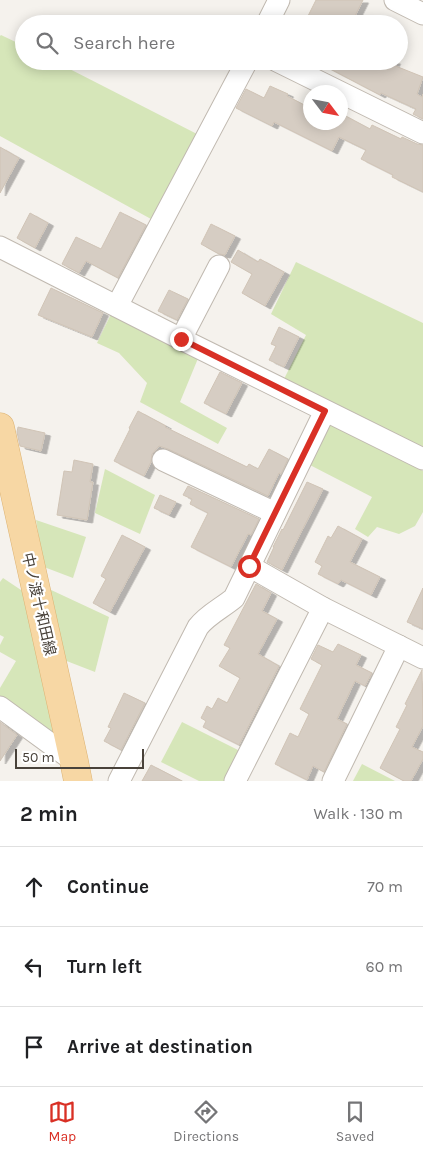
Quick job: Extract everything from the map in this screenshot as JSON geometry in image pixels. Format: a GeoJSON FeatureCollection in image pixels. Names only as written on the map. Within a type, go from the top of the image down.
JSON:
{"type":"FeatureCollection","features":[{"type":"Feature","properties":{"kind":"main road","name":"中ノ渡十和田線"},"geometry":{"type":"LineString","coordinates":[[0,426],[76,771]]}},
{"type":"Feature","properties":{"kind":"street"},"geometry":{"type":"LineString","coordinates":[[272,15],[279,0]]}},
{"type":"Feature","properties":{"kind":"street"},"geometry":{"type":"LineString","coordinates":[[395,0],[423,14]]}},
{"type":"Feature","properties":{"kind":"street"},"geometry":{"type":"LineString","coordinates":[[117,306],[242,70]]}},
{"type":"Feature","properties":{"kind":"street"},"geometry":{"type":"LineString","coordinates":[[295,70],[423,133]]}},
{"type":"Feature","properties":{"kind":"street"},"geometry":{"type":"LineString","coordinates":[[0,247],[423,459]]}},
{"type":"Feature","properties":{"kind":"street"},"geometry":{"type":"LineString","coordinates":[[181,339],[219,266]]}},
{"type":"Feature","properties":{"kind":"street"},"geometry":{"type":"LineString","coordinates":[[119,781],[198,627],[204,620],[234,598],[325,411]]}},
{"type":"Feature","properties":{"kind":"street"},"geometry":{"type":"LineString","coordinates":[[163,460],[274,513]]}},
{"type":"Feature","properties":{"kind":"street"},"geometry":{"type":"LineString","coordinates":[[249,566],[323,608],[423,658]]}},
{"type":"Feature","properties":{"kind":"street"},"geometry":{"type":"LineString","coordinates":[[235,781],[323,608]]}},
{"type":"Feature","properties":{"kind":"street"},"geometry":{"type":"LineString","coordinates":[[333,781],[399,646]]}},
{"type":"Feature","properties":{"kind":"street"},"geometry":{"type":"LineString","coordinates":[[0,707],[76,771]]}},
{"type":"Feature","properties":{"kind":"green space"},"geometry":{"type":"Polygon","coordinates":[[[0,36],[15,42],[15,70],[72,70],[197,134],[151,219],[0,136],[0,36]]]}},
{"type":"Feature","properties":{"kind":"green space"},"geometry":{"type":"Polygon","coordinates":[[[296,262],[423,323],[423,451],[282,383],[306,335],[271,314],[296,262]]]}},
{"type":"Feature","properties":{"kind":"green space"},"geometry":{"type":"Polygon","coordinates":[[[111,314],[199,356],[180,402],[227,428],[218,444],[140,402],[147,383],[119,353],[97,343],[111,314]]]}},
{"type":"Feature","properties":{"kind":"green space"},"geometry":{"type":"Polygon","coordinates":[[[328,422],[423,471],[423,512],[415,526],[399,534],[377,527],[368,537],[355,529],[372,497],[308,464],[328,422]]]}},
{"type":"Feature","properties":{"kind":"green space"},"geometry":{"type":"Polygon","coordinates":[[[105,469],[155,495],[140,534],[95,513],[105,469]]]}},
{"type":"Feature","properties":{"kind":"green space"},"geometry":{"type":"Polygon","coordinates":[[[36,520],[86,537],[73,578],[44,567],[36,520]]]}},
{"type":"Feature","properties":{"kind":"green space"},"geometry":{"type":"Polygon","coordinates":[[[3,578],[27,594],[58,738],[0,698],[0,688],[16,661],[0,652],[0,645],[4,637],[0,635],[0,582],[3,578]]]}},
{"type":"Feature","properties":{"kind":"green space"},"geometry":{"type":"Polygon","coordinates":[[[49,589],[109,617],[95,672],[64,660],[49,589]]]}},
{"type":"Feature","properties":{"kind":"green space"},"geometry":{"type":"Polygon","coordinates":[[[182,722],[240,751],[225,781],[199,781],[161,762],[182,722]]]}},
{"type":"Feature","properties":{"kind":"green space"},"geometry":{"type":"Polygon","coordinates":[[[362,764],[395,781],[353,781],[362,764]]]}},
{"type":"Feature","properties":{"kind":"building"},"geometry":{"type":"Polygon","coordinates":[[[316,0],[363,0],[356,15],[308,15],[316,0]]]}},
{"type":"Feature","properties":{"kind":"building"},"geometry":{"type":"Polygon","coordinates":[[[332,70],[406,70],[423,77],[417,94],[422,97],[423,94],[423,119],[413,114],[416,109],[381,93],[380,95],[332,70]]]}},
{"type":"Feature","properties":{"kind":"building"},"geometry":{"type":"Polygon","coordinates":[[[270,86],[288,94],[287,96],[303,104],[303,130],[348,130],[348,117],[370,129],[372,125],[401,139],[402,137],[423,145],[423,192],[361,159],[366,150],[339,137],[332,151],[274,122],[272,126],[236,108],[246,89],[264,98],[270,86]]]}},
{"type":"Feature","properties":{"kind":"building"},"geometry":{"type":"Polygon","coordinates":[[[0,147],[19,158],[0,193],[0,147]]]}},
{"type":"Feature","properties":{"kind":"building"},"geometry":{"type":"Polygon","coordinates":[[[120,212],[146,225],[118,278],[86,261],[79,273],[62,264],[76,237],[101,249],[120,212]]]}},
{"type":"Feature","properties":{"kind":"building"},"geometry":{"type":"Polygon","coordinates":[[[30,213],[48,223],[35,248],[17,238],[30,213]]]}},
{"type":"Feature","properties":{"kind":"building"},"geometry":{"type":"Polygon","coordinates":[[[211,224],[235,236],[225,255],[219,254],[201,244],[211,224]]]}},
{"type":"Feature","properties":{"kind":"building"},"geometry":{"type":"Polygon","coordinates":[[[238,250],[258,262],[260,259],[284,272],[265,306],[242,293],[252,274],[231,262],[238,250]]]}},
{"type":"Feature","properties":{"kind":"building"},"geometry":{"type":"Polygon","coordinates":[[[51,288],[103,313],[92,337],[38,315],[51,288]]]}},
{"type":"Feature","properties":{"kind":"building"},"geometry":{"type":"Polygon","coordinates":[[[169,290],[188,299],[177,320],[158,311],[169,290]]]}},
{"type":"Feature","properties":{"kind":"building"},"geometry":{"type":"Polygon","coordinates":[[[279,327],[299,337],[284,367],[269,360],[276,346],[271,344],[279,327]]]}},
{"type":"Feature","properties":{"kind":"building"},"geometry":{"type":"Polygon","coordinates":[[[220,372],[242,383],[226,414],[204,403],[220,372]]]}},
{"type":"Feature","properties":{"kind":"building"},"geometry":{"type":"Polygon","coordinates":[[[138,411],[165,427],[247,467],[249,464],[258,469],[269,449],[288,459],[268,496],[159,446],[152,454],[151,462],[144,476],[114,461],[138,411]]]}},
{"type":"Feature","properties":{"kind":"building"},"geometry":{"type":"Polygon","coordinates":[[[18,427],[45,433],[41,451],[20,446],[17,432],[18,427]]]}},
{"type":"Feature","properties":{"kind":"building"},"geometry":{"type":"Polygon","coordinates":[[[74,460],[93,464],[90,482],[93,482],[87,520],[57,515],[64,471],[72,472],[74,460]]]}},
{"type":"Feature","properties":{"kind":"building"},"geometry":{"type":"Polygon","coordinates":[[[307,482],[323,489],[282,570],[267,562],[307,482]]]}},
{"type":"Feature","properties":{"kind":"building"},"geometry":{"type":"Polygon","coordinates":[[[188,486],[259,519],[251,535],[248,534],[231,567],[191,547],[208,513],[190,504],[192,499],[183,495],[188,486]]]}},
{"type":"Feature","properties":{"kind":"building"},"geometry":{"type":"Polygon","coordinates":[[[160,495],[176,502],[169,515],[154,508],[160,495]]]}},
{"type":"Feature","properties":{"kind":"building"},"geometry":{"type":"Polygon","coordinates":[[[338,526],[362,539],[350,562],[380,577],[371,595],[341,580],[338,584],[318,574],[322,566],[315,562],[328,536],[331,538],[338,526]]]}},
{"type":"Feature","properties":{"kind":"building"},"geometry":{"type":"Polygon","coordinates":[[[122,535],[145,547],[110,612],[93,603],[106,579],[101,576],[122,535]]]}},
{"type":"Feature","properties":{"kind":"building"},"geometry":{"type":"Polygon","coordinates":[[[256,584],[271,593],[262,611],[277,619],[258,654],[279,666],[239,745],[203,727],[206,721],[201,718],[207,706],[212,709],[218,698],[227,703],[240,678],[219,666],[230,648],[224,645],[256,584]]]}},
{"type":"Feature","properties":{"kind":"building"},"geometry":{"type":"Polygon","coordinates":[[[423,588],[423,629],[407,622],[423,588]]]}},
{"type":"Feature","properties":{"kind":"building"},"geometry":{"type":"Polygon","coordinates":[[[338,644],[361,655],[356,665],[372,673],[365,686],[355,681],[337,719],[347,724],[324,772],[313,766],[307,780],[275,764],[290,733],[298,737],[309,714],[300,709],[322,665],[311,659],[318,645],[333,652],[338,644]]]}},
{"type":"Feature","properties":{"kind":"building"},"geometry":{"type":"Polygon","coordinates":[[[422,670],[423,726],[412,747],[423,752],[423,759],[411,781],[404,781],[380,768],[400,729],[396,727],[422,670]]]}},
{"type":"Feature","properties":{"kind":"building"},"geometry":{"type":"Polygon","coordinates":[[[124,693],[145,703],[121,750],[104,741],[111,728],[108,727],[124,693]]]}},
{"type":"Feature","properties":{"kind":"building"},"geometry":{"type":"Polygon","coordinates":[[[0,722],[17,735],[0,761],[0,722]]]}},
{"type":"Feature","properties":{"kind":"building"},"geometry":{"type":"Polygon","coordinates":[[[151,765],[182,781],[142,781],[151,765]]]}},
{"type":"Feature","properties":{"kind":"route"},"geometry":{"type":"LineString","coordinates":[[181,339],[325,411],[249,566]]}}]}
